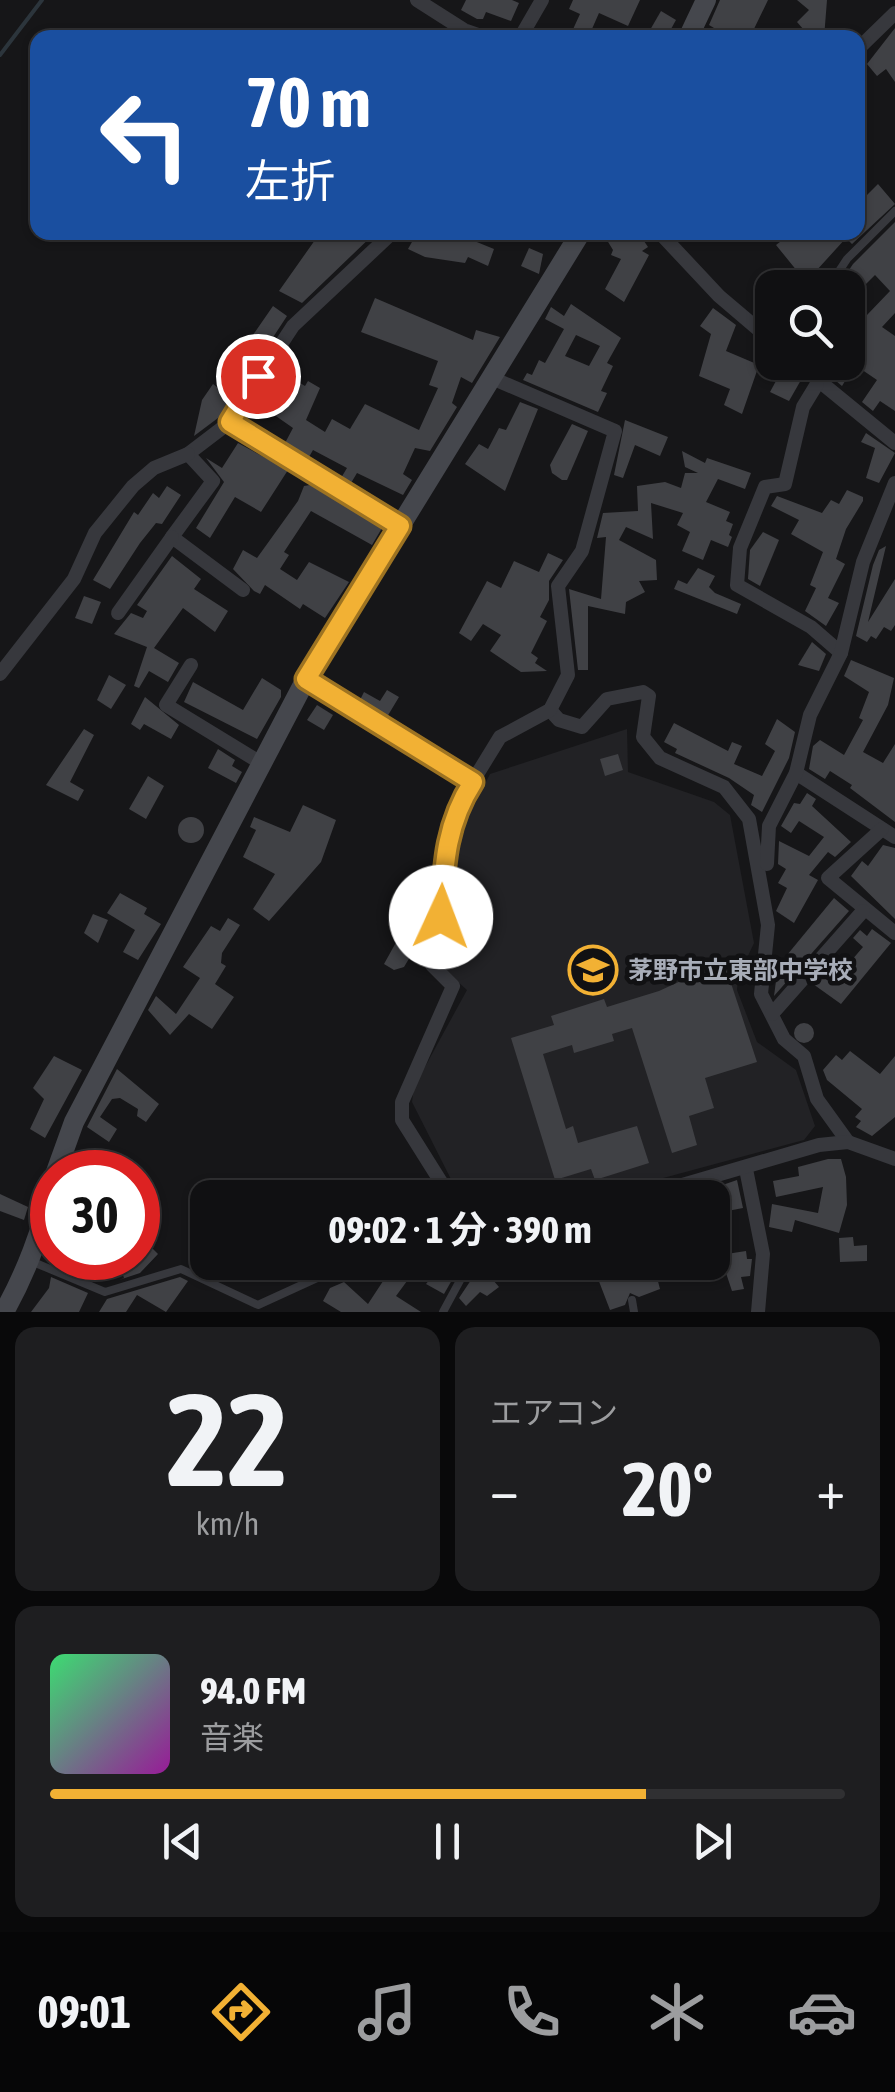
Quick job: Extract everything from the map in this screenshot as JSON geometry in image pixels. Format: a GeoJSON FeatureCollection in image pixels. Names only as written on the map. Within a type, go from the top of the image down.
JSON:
{"type":"FeatureCollection","features":[{"type":"Feature","properties":{"kind":"street"},"geometry":{"type":"LineString","coordinates":[[417,0],[470,30]]}},
{"type":"Feature","properties":{"kind":"street"},"geometry":{"type":"LineString","coordinates":[[525,30],[542,0]]}},
{"type":"Feature","properties":{"kind":"street"},"geometry":{"type":"LineString","coordinates":[[692,30],[706,0]]}},
{"type":"Feature","properties":{"kind":"street"},"geometry":{"type":"LineString","coordinates":[[865,42],[895,13]]}},
{"type":"Feature","properties":{"kind":"street"},"geometry":{"type":"LineString","coordinates":[[0,674],[74,579],[96,534],[133,486],[154,468],[188,454],[230,422],[293,326],[384,240]]}},
{"type":"Feature","properties":{"kind":"street"},"geometry":{"type":"LineString","coordinates":[[64,1150],[74,1122],[306,679],[576,240]]}},
{"type":"Feature","properties":{"kind":"street"},"geometry":{"type":"LineString","coordinates":[[667,240],[719,296],[755,327]]}},
{"type":"Feature","properties":{"kind":"street"},"geometry":{"type":"LineString","coordinates":[[440,1180],[402,1120],[402,1102],[453,986],[432,965],[429,946],[441,917],[441,875],[454,812],[500,737],[550,710],[568,675],[558,586],[582,551],[615,431],[492,378]]}},
{"type":"Feature","properties":{"kind":"street"},"geometry":{"type":"LineString","coordinates":[[814,380],[895,444]]}},
{"type":"Feature","properties":{"kind":"street"},"geometry":{"type":"LineString","coordinates":[[818,384],[803,407],[785,484],[765,487],[740,548],[737,585],[811,627],[841,654]]}},
{"type":"Feature","properties":{"kind":"street"},"geometry":{"type":"LineString","coordinates":[[230,422],[400,526]]}},
{"type":"Feature","properties":{"kind":"street"},"geometry":{"type":"LineString","coordinates":[[118,613],[213,482],[188,454]]}},
{"type":"Feature","properties":{"kind":"street"},"geometry":{"type":"LineString","coordinates":[[762,892],[768,887],[769,826],[796,773],[810,714],[841,654],[863,562],[895,483]]}},
{"type":"Feature","properties":{"kind":"street"},"geometry":{"type":"LineString","coordinates":[[172,537],[243,590]]}},
{"type":"Feature","properties":{"kind":"street"},"geometry":{"type":"LineString","coordinates":[[191,665],[166,705],[261,762]]}},
{"type":"Feature","properties":{"kind":"street"},"geometry":{"type":"LineString","coordinates":[[306,679],[473,782]]}},
{"type":"Feature","properties":{"kind":"street"},"geometry":{"type":"LineString","coordinates":[[550,710],[560,720],[582,727],[607,699],[643,692],[649,696],[643,737],[652,752],[724,788],[750,818],[768,952],[758,985],[784,1039],[804,1056],[817,1099],[848,1142]]}},
{"type":"Feature","properties":{"kind":"street"},"geometry":{"type":"LineString","coordinates":[[796,773],[888,833],[828,878],[863,911],[895,933]]}},
{"type":"Feature","properties":{"kind":"street"},"geometry":{"type":"LineString","coordinates":[[772,1014],[863,911]]}},
{"type":"Feature","properties":{"kind":"street"},"geometry":{"type":"LineString","coordinates":[[705,1180],[819,1145],[848,1142],[895,1159]]}},
{"type":"Feature","properties":{"kind":"street"},"geometry":{"type":"LineString","coordinates":[[746,1169],[763,1254],[758,1312]]}},
{"type":"Feature","properties":{"kind":"street"},"geometry":{"type":"LineString","coordinates":[[4,1312],[30,1253]]}},
{"type":"Feature","properties":{"kind":"lane"},"geometry":{"type":"LineString","coordinates":[[840,270],[895,211]]}},
{"type":"Feature","properties":{"kind":"lane"},"geometry":{"type":"LineString","coordinates":[[26,1259],[105,1292],[181,1268],[269,1312]]}},
{"type":"Feature","properties":{"kind":"lane"},"geometry":{"type":"LineString","coordinates":[[258,1305],[313,1280]]}},
{"type":"Feature","properties":{"kind":"lane"},"geometry":{"type":"LineString","coordinates":[[443,1312],[460,1280]]}},
{"type":"Feature","properties":{"kind":"lane"},"geometry":{"type":"LineString","coordinates":[[632,1300],[634,1312]]}},
{"type":"Feature","properties":{"kind":"shaded area","name":"茅野市立東部中学校"},"geometry":{"type":"Polygon","coordinates":[[[627,729],[628,772],[714,802],[730,815],[754,943],[738,977],[737,990],[757,1042],[796,1070],[815,1126],[804,1140],[656,1180],[451,1180],[412,1102],[414,1087],[467,990],[437,963],[435,948],[450,916],[447,858],[490,774],[627,729]]]}},
{"type":"Feature","properties":{"kind":"building"},"geometry":{"type":"Polygon","coordinates":[[[466,0],[519,3],[511,21],[486,12],[483,19],[477,19],[461,10],[466,0]]]}},
{"type":"Feature","properties":{"kind":"building"},"geometry":{"type":"Polygon","coordinates":[[[573,0],[640,0],[628,26],[599,13],[592,30],[573,30],[580,14],[569,9],[573,0]]]}},
{"type":"Feature","properties":{"kind":"building"},"geometry":{"type":"Polygon","coordinates":[[[720,0],[768,0],[753,30],[713,30],[709,25],[720,0]]]}},
{"type":"Feature","properties":{"kind":"building"},"geometry":{"type":"Polygon","coordinates":[[[797,0],[827,0],[825,30],[804,30],[797,22],[809,10],[797,0]]]}},
{"type":"Feature","properties":{"kind":"building"},"geometry":{"type":"Polygon","coordinates":[[[661,11],[676,20],[670,30],[650,30],[661,11]]]}},
{"type":"Feature","properties":{"kind":"building"},"geometry":{"type":"Polygon","coordinates":[[[895,28],[895,82],[886,69],[877,76],[867,64],[895,28]]]}},
{"type":"Feature","properties":{"kind":"building"},"geometry":{"type":"Polygon","coordinates":[[[878,184],[895,204],[865,232],[865,197],[878,184]]]}},
{"type":"Feature","properties":{"kind":"building"},"geometry":{"type":"Polygon","coordinates":[[[895,222],[895,313],[882,327],[895,336],[895,411],[880,401],[873,411],[862,402],[877,380],[865,372],[865,313],[890,291],[875,275],[865,285],[865,270],[849,270],[895,222]]]}},
{"type":"Feature","properties":{"kind":"building"},"geometry":{"type":"Polygon","coordinates":[[[315,240],[368,240],[302,303],[279,291],[315,240]]]}},
{"type":"Feature","properties":{"kind":"building"},"geometry":{"type":"Polygon","coordinates":[[[413,240],[472,240],[494,249],[488,266],[468,257],[465,263],[425,257],[408,249],[413,240]]]}},
{"type":"Feature","properties":{"kind":"building"},"geometry":{"type":"Polygon","coordinates":[[[607,240],[643,240],[648,247],[642,251],[649,255],[624,302],[605,289],[621,259],[611,255],[613,250],[607,240]]]}},
{"type":"Feature","properties":{"kind":"building"},"geometry":{"type":"Polygon","coordinates":[[[783,240],[844,240],[817,270],[796,270],[776,245],[783,240]]]}},
{"type":"Feature","properties":{"kind":"building"},"geometry":{"type":"Polygon","coordinates":[[[529,248],[543,254],[539,274],[521,266],[529,248]]]}},
{"type":"Feature","properties":{"kind":"building"},"geometry":{"type":"Polygon","coordinates":[[[375,298],[473,340],[476,330],[500,337],[472,383],[461,377],[452,403],[457,407],[430,451],[415,448],[403,474],[412,480],[403,495],[357,473],[351,483],[341,478],[347,468],[313,450],[309,457],[285,443],[293,428],[273,414],[295,380],[305,386],[308,381],[320,388],[306,420],[325,432],[332,419],[350,429],[365,404],[419,430],[438,388],[429,385],[438,361],[361,332],[375,298]]]}},
{"type":"Feature","properties":{"kind":"building"},"geometry":{"type":"Polygon","coordinates":[[[571,304],[621,338],[607,363],[613,366],[601,391],[607,393],[598,412],[523,380],[527,373],[532,375],[539,360],[545,363],[564,329],[545,319],[551,307],[564,316],[571,304]],[[576,335],[565,356],[589,366],[600,346],[576,335]]]}},
{"type":"Feature","properties":{"kind":"building"},"geometry":{"type":"Polygon","coordinates":[[[273,306],[287,316],[222,415],[194,436],[202,400],[213,384],[217,387],[273,306]]]}},
{"type":"Feature","properties":{"kind":"building"},"geometry":{"type":"Polygon","coordinates":[[[713,308],[736,325],[726,351],[755,363],[755,377],[742,414],[724,405],[730,389],[699,376],[711,334],[700,326],[713,308]]]}},
{"type":"Feature","properties":{"kind":"building"},"geometry":{"type":"Polygon","coordinates":[[[776,380],[801,380],[789,401],[770,392],[776,380]]]}},
{"type":"Feature","properties":{"kind":"building"},"geometry":{"type":"Polygon","coordinates":[[[520,402],[538,409],[505,491],[465,464],[479,444],[488,449],[499,428],[506,430],[520,402]]]}},
{"type":"Feature","properties":{"kind":"building"},"geometry":{"type":"Polygon","coordinates":[[[625,420],[668,437],[660,456],[635,445],[623,478],[614,475],[625,420]]]}},
{"type":"Feature","properties":{"kind":"building"},"geometry":{"type":"Polygon","coordinates":[[[572,424],[588,431],[567,480],[562,480],[552,473],[550,465],[572,424]]]}},
{"type":"Feature","properties":{"kind":"building"},"geometry":{"type":"Polygon","coordinates":[[[866,433],[895,453],[879,483],[866,478],[875,448],[861,442],[866,433]]]}},
{"type":"Feature","properties":{"kind":"building"},"geometry":{"type":"Polygon","coordinates":[[[238,443],[288,470],[261,512],[235,497],[210,538],[196,528],[224,482],[206,458],[222,468],[238,443]]]}},
{"type":"Feature","properties":{"kind":"building"},"geometry":{"type":"Polygon","coordinates":[[[682,451],[705,463],[707,458],[751,473],[745,489],[718,479],[706,502],[730,512],[726,521],[733,524],[728,547],[711,540],[703,560],[682,551],[690,532],[677,525],[683,513],[651,503],[653,539],[626,527],[619,540],[656,560],[657,580],[639,581],[645,592],[626,602],[625,614],[588,606],[588,670],[578,670],[569,589],[601,599],[606,537],[597,538],[603,513],[638,511],[637,486],[665,482],[681,488],[685,473],[698,473],[685,467],[682,451]]]}},
{"type":"Feature","properties":{"kind":"building"},"geometry":{"type":"Polygon","coordinates":[[[310,485],[382,528],[372,545],[311,511],[284,552],[289,555],[280,569],[297,580],[309,562],[349,582],[325,618],[303,604],[300,609],[265,585],[260,594],[254,591],[233,569],[243,550],[257,558],[298,501],[304,486],[310,485]]]}},
{"type":"Feature","properties":{"kind":"building"},"geometry":{"type":"Polygon","coordinates":[[[167,486],[181,495],[162,524],[156,523],[140,543],[110,589],[93,580],[134,512],[138,515],[153,493],[159,498],[167,486]]]}},
{"type":"Feature","properties":{"kind":"building"},"geometry":{"type":"Polygon","coordinates":[[[847,490],[863,497],[863,501],[846,529],[836,559],[845,564],[828,598],[839,603],[826,626],[805,611],[816,588],[810,585],[823,552],[791,534],[799,520],[771,506],[777,496],[822,513],[831,500],[839,504],[847,490]]]}},
{"type":"Feature","properties":{"kind":"building"},"geometry":{"type":"Polygon","coordinates":[[[763,532],[779,540],[760,586],[748,579],[750,550],[763,532]]]}},
{"type":"Feature","properties":{"kind":"building"},"geometry":{"type":"Polygon","coordinates":[[[886,546],[868,622],[895,579],[895,625],[891,631],[884,627],[876,639],[871,636],[867,642],[856,636],[873,565],[879,550],[886,546]]]}},
{"type":"Feature","properties":{"kind":"building"},"geometry":{"type":"Polygon","coordinates":[[[548,553],[563,560],[549,581],[549,600],[540,617],[547,621],[531,653],[538,658],[535,663],[547,671],[521,672],[490,651],[501,635],[483,624],[471,641],[459,633],[487,581],[501,588],[514,561],[539,572],[548,553]]]}},
{"type":"Feature","properties":{"kind":"building"},"geometry":{"type":"Polygon","coordinates":[[[172,556],[201,579],[194,589],[228,611],[215,632],[183,608],[154,648],[179,663],[168,682],[149,671],[139,688],[134,686],[147,647],[114,634],[131,613],[143,618],[147,611],[137,605],[172,556]]]}},
{"type":"Feature","properties":{"kind":"building"},"geometry":{"type":"Polygon","coordinates":[[[698,568],[715,576],[709,587],[715,593],[741,604],[737,614],[674,589],[678,580],[687,584],[698,568]]]}},
{"type":"Feature","properties":{"kind":"building"},"geometry":{"type":"Polygon","coordinates":[[[84,596],[101,602],[92,624],[75,618],[84,596]]]}},
{"type":"Feature","properties":{"kind":"building"},"geometry":{"type":"Polygon","coordinates":[[[812,642],[826,654],[819,671],[798,665],[812,642]]]}},
{"type":"Feature","properties":{"kind":"building"},"geometry":{"type":"Polygon","coordinates":[[[851,660],[894,678],[888,705],[863,752],[883,763],[895,744],[895,822],[830,771],[825,779],[809,769],[813,746],[820,740],[844,755],[863,720],[859,718],[869,692],[844,676],[851,660]]]}},
{"type":"Feature","properties":{"kind":"building"},"geometry":{"type":"Polygon","coordinates":[[[109,675],[126,685],[111,709],[97,700],[109,675]]]}},
{"type":"Feature","properties":{"kind":"building"},"geometry":{"type":"Polygon","coordinates":[[[262,678],[281,690],[281,697],[257,739],[184,702],[193,682],[243,710],[262,678]]]}},
{"type":"Feature","properties":{"kind":"building"},"geometry":{"type":"Polygon","coordinates":[[[387,690],[399,697],[387,717],[360,700],[364,692],[380,701],[387,690]]]}},
{"type":"Feature","properties":{"kind":"building"},"geometry":{"type":"Polygon","coordinates":[[[145,697],[179,725],[171,739],[144,724],[140,730],[131,724],[145,697]]]}},
{"type":"Feature","properties":{"kind":"building"},"geometry":{"type":"Polygon","coordinates":[[[317,705],[333,715],[324,730],[307,720],[317,705]]]}},
{"type":"Feature","properties":{"kind":"building"},"geometry":{"type":"Polygon","coordinates":[[[777,719],[795,732],[789,758],[762,812],[751,805],[754,795],[729,778],[675,753],[677,749],[664,742],[674,723],[728,751],[732,742],[742,746],[734,764],[762,776],[775,751],[765,744],[777,719]]]}},
{"type":"Feature","properties":{"kind":"building"},"geometry":{"type":"Polygon","coordinates":[[[84,729],[94,735],[70,782],[84,790],[78,801],[46,785],[84,729]]]}},
{"type":"Feature","properties":{"kind":"building"},"geometry":{"type":"Polygon","coordinates":[[[218,749],[235,760],[232,766],[242,772],[236,783],[208,768],[218,749]]]}},
{"type":"Feature","properties":{"kind":"building"},"geometry":{"type":"Polygon","coordinates":[[[618,754],[623,770],[605,776],[600,759],[618,754]]]}},
{"type":"Feature","properties":{"kind":"building"},"geometry":{"type":"Polygon","coordinates":[[[148,776],[164,786],[146,819],[129,809],[148,776]]]}},
{"type":"Feature","properties":{"kind":"building"},"geometry":{"type":"Polygon","coordinates":[[[807,793],[816,799],[812,806],[851,842],[835,857],[828,852],[809,875],[818,880],[794,923],[776,911],[787,888],[778,883],[786,869],[778,864],[779,841],[809,856],[824,837],[799,821],[791,833],[781,826],[794,803],[800,804],[807,793]]]}},
{"type":"Feature","properties":{"kind":"building"},"geometry":{"type":"Polygon","coordinates":[[[303,805],[336,820],[321,862],[269,921],[253,909],[275,874],[243,857],[256,830],[250,827],[254,817],[290,832],[303,805]]]}},
{"type":"Feature","properties":{"kind":"building"},"geometry":{"type":"Polygon","coordinates":[[[191,817],[200,821],[204,830],[200,839],[191,843],[182,839],[178,830],[182,821],[191,817]]]}},
{"type":"Feature","properties":{"kind":"building"},"geometry":{"type":"Polygon","coordinates":[[[883,845],[895,848],[895,919],[851,876],[862,861],[868,866],[883,845]]]}},
{"type":"Feature","properties":{"kind":"building"},"geometry":{"type":"Polygon","coordinates":[[[120,893],[147,908],[144,914],[161,924],[138,960],[123,952],[135,930],[107,913],[120,893]]]}},
{"type":"Feature","properties":{"kind":"building"},"geometry":{"type":"Polygon","coordinates":[[[834,898],[849,911],[774,996],[778,966],[834,898]]]}},
{"type":"Feature","properties":{"kind":"building"},"geometry":{"type":"Polygon","coordinates":[[[93,914],[108,920],[98,943],[84,933],[93,914]]]}},
{"type":"Feature","properties":{"kind":"building"},"geometry":{"type":"Polygon","coordinates":[[[228,918],[240,925],[222,953],[221,963],[226,966],[215,984],[234,997],[212,1029],[189,1014],[170,1035],[148,1010],[156,996],[176,1014],[200,978],[183,967],[211,926],[220,931],[228,918]]]}},
{"type":"Feature","properties":{"kind":"building"},"geometry":{"type":"Polygon","coordinates":[[[872,929],[891,943],[841,1004],[813,984],[822,973],[833,982],[863,947],[853,938],[860,930],[867,936],[872,929]]]}},
{"type":"Feature","properties":{"kind":"building"},"geometry":{"type":"Polygon","coordinates":[[[399,937],[419,948],[420,959],[410,957],[404,967],[394,970],[384,964],[399,937]]]}},
{"type":"Feature","properties":{"kind":"building"},"geometry":{"type":"Polygon","coordinates":[[[726,968],[757,1062],[705,1078],[714,1108],[689,1116],[697,1145],[672,1153],[632,1028],[612,1034],[614,1041],[574,1053],[572,1045],[543,1054],[566,1129],[573,1126],[578,1143],[637,1126],[649,1163],[595,1180],[591,1169],[555,1180],[511,1038],[554,1025],[551,1016],[604,999],[607,1007],[659,991],[683,980],[682,977],[726,968]]]}},
{"type":"Feature","properties":{"kind":"building"},"geometry":{"type":"Polygon","coordinates":[[[804,1023],[814,1033],[804,1043],[794,1033],[804,1023]]]}},
{"type":"Feature","properties":{"kind":"building"},"geometry":{"type":"Polygon","coordinates":[[[850,1051],[880,1074],[895,1056],[895,1117],[872,1136],[856,1127],[861,1121],[855,1117],[862,1109],[827,1080],[823,1070],[836,1055],[842,1060],[850,1051]]]}},
{"type":"Feature","properties":{"kind":"building"},"geometry":{"type":"Polygon","coordinates":[[[54,1056],[82,1070],[45,1138],[30,1129],[44,1099],[33,1088],[54,1056]]]}},
{"type":"Feature","properties":{"kind":"building"},"geometry":{"type":"Polygon","coordinates":[[[117,1069],[159,1104],[146,1122],[137,1116],[138,1109],[120,1098],[112,1099],[100,1117],[117,1129],[109,1142],[87,1127],[117,1069]]]}},
{"type":"Feature","properties":{"kind":"building"},"geometry":{"type":"Polygon","coordinates":[[[841,1159],[846,1177],[847,1205],[839,1233],[795,1220],[792,1232],[769,1227],[772,1204],[818,1213],[823,1187],[776,1197],[773,1181],[799,1176],[798,1167],[841,1159]]]}},
{"type":"Feature","properties":{"kind":"building"},"geometry":{"type":"Polygon","coordinates":[[[737,1180],[743,1208],[730,1211],[730,1182],[737,1180]]]}},
{"type":"Feature","properties":{"kind":"building"},"geometry":{"type":"Polygon","coordinates":[[[0,1194],[28,1207],[24,1220],[0,1211],[0,1194]]]}},
{"type":"Feature","properties":{"kind":"building"},"geometry":{"type":"Polygon","coordinates":[[[853,1237],[854,1246],[867,1245],[867,1261],[840,1262],[839,1238],[853,1237]]]}},
{"type":"Feature","properties":{"kind":"building"},"geometry":{"type":"Polygon","coordinates":[[[746,1251],[747,1259],[752,1259],[750,1276],[741,1277],[744,1289],[732,1291],[728,1280],[730,1253],[746,1251]]]}},
{"type":"Feature","properties":{"kind":"building"},"geometry":{"type":"Polygon","coordinates":[[[180,1277],[188,1281],[166,1312],[137,1295],[126,1312],[99,1312],[107,1299],[180,1277]]]}},
{"type":"Feature","properties":{"kind":"building"},"geometry":{"type":"Polygon","coordinates":[[[50,1280],[58,1280],[88,1293],[79,1312],[31,1312],[50,1280]]]}},
{"type":"Feature","properties":{"kind":"building"},"geometry":{"type":"Polygon","coordinates":[[[384,1280],[408,1280],[396,1296],[421,1312],[341,1312],[323,1301],[330,1288],[344,1282],[368,1304],[384,1280]]]}},
{"type":"Feature","properties":{"kind":"building"},"geometry":{"type":"Polygon","coordinates":[[[429,1280],[452,1280],[444,1294],[426,1284],[429,1280]]]}},
{"type":"Feature","properties":{"kind":"building"},"geometry":{"type":"Polygon","coordinates":[[[471,1280],[493,1280],[499,1287],[487,1296],[480,1292],[466,1306],[459,1298],[471,1280]]]}},
{"type":"Feature","properties":{"kind":"building"},"geometry":{"type":"Polygon","coordinates":[[[598,1280],[658,1280],[660,1289],[639,1297],[630,1293],[625,1305],[610,1310],[598,1280]]]}},
{"type":"Feature","properties":{"kind":"waterway"},"geometry":{"type":"LineString","coordinates":[[0,55],[42,0]]}},
{"type":"Feature","properties":{"kind":"place","name":"茅野市立東部中学校"},"geometry":{"type":"Point","coordinates":[593,970]}},
{"type":"Feature","properties":{"kind":"route"},"geometry":{"type":"LineString","coordinates":[[258,376],[230,422],[400,526],[306,679],[473,782],[454,812],[441,875],[441,917]]}}]}
